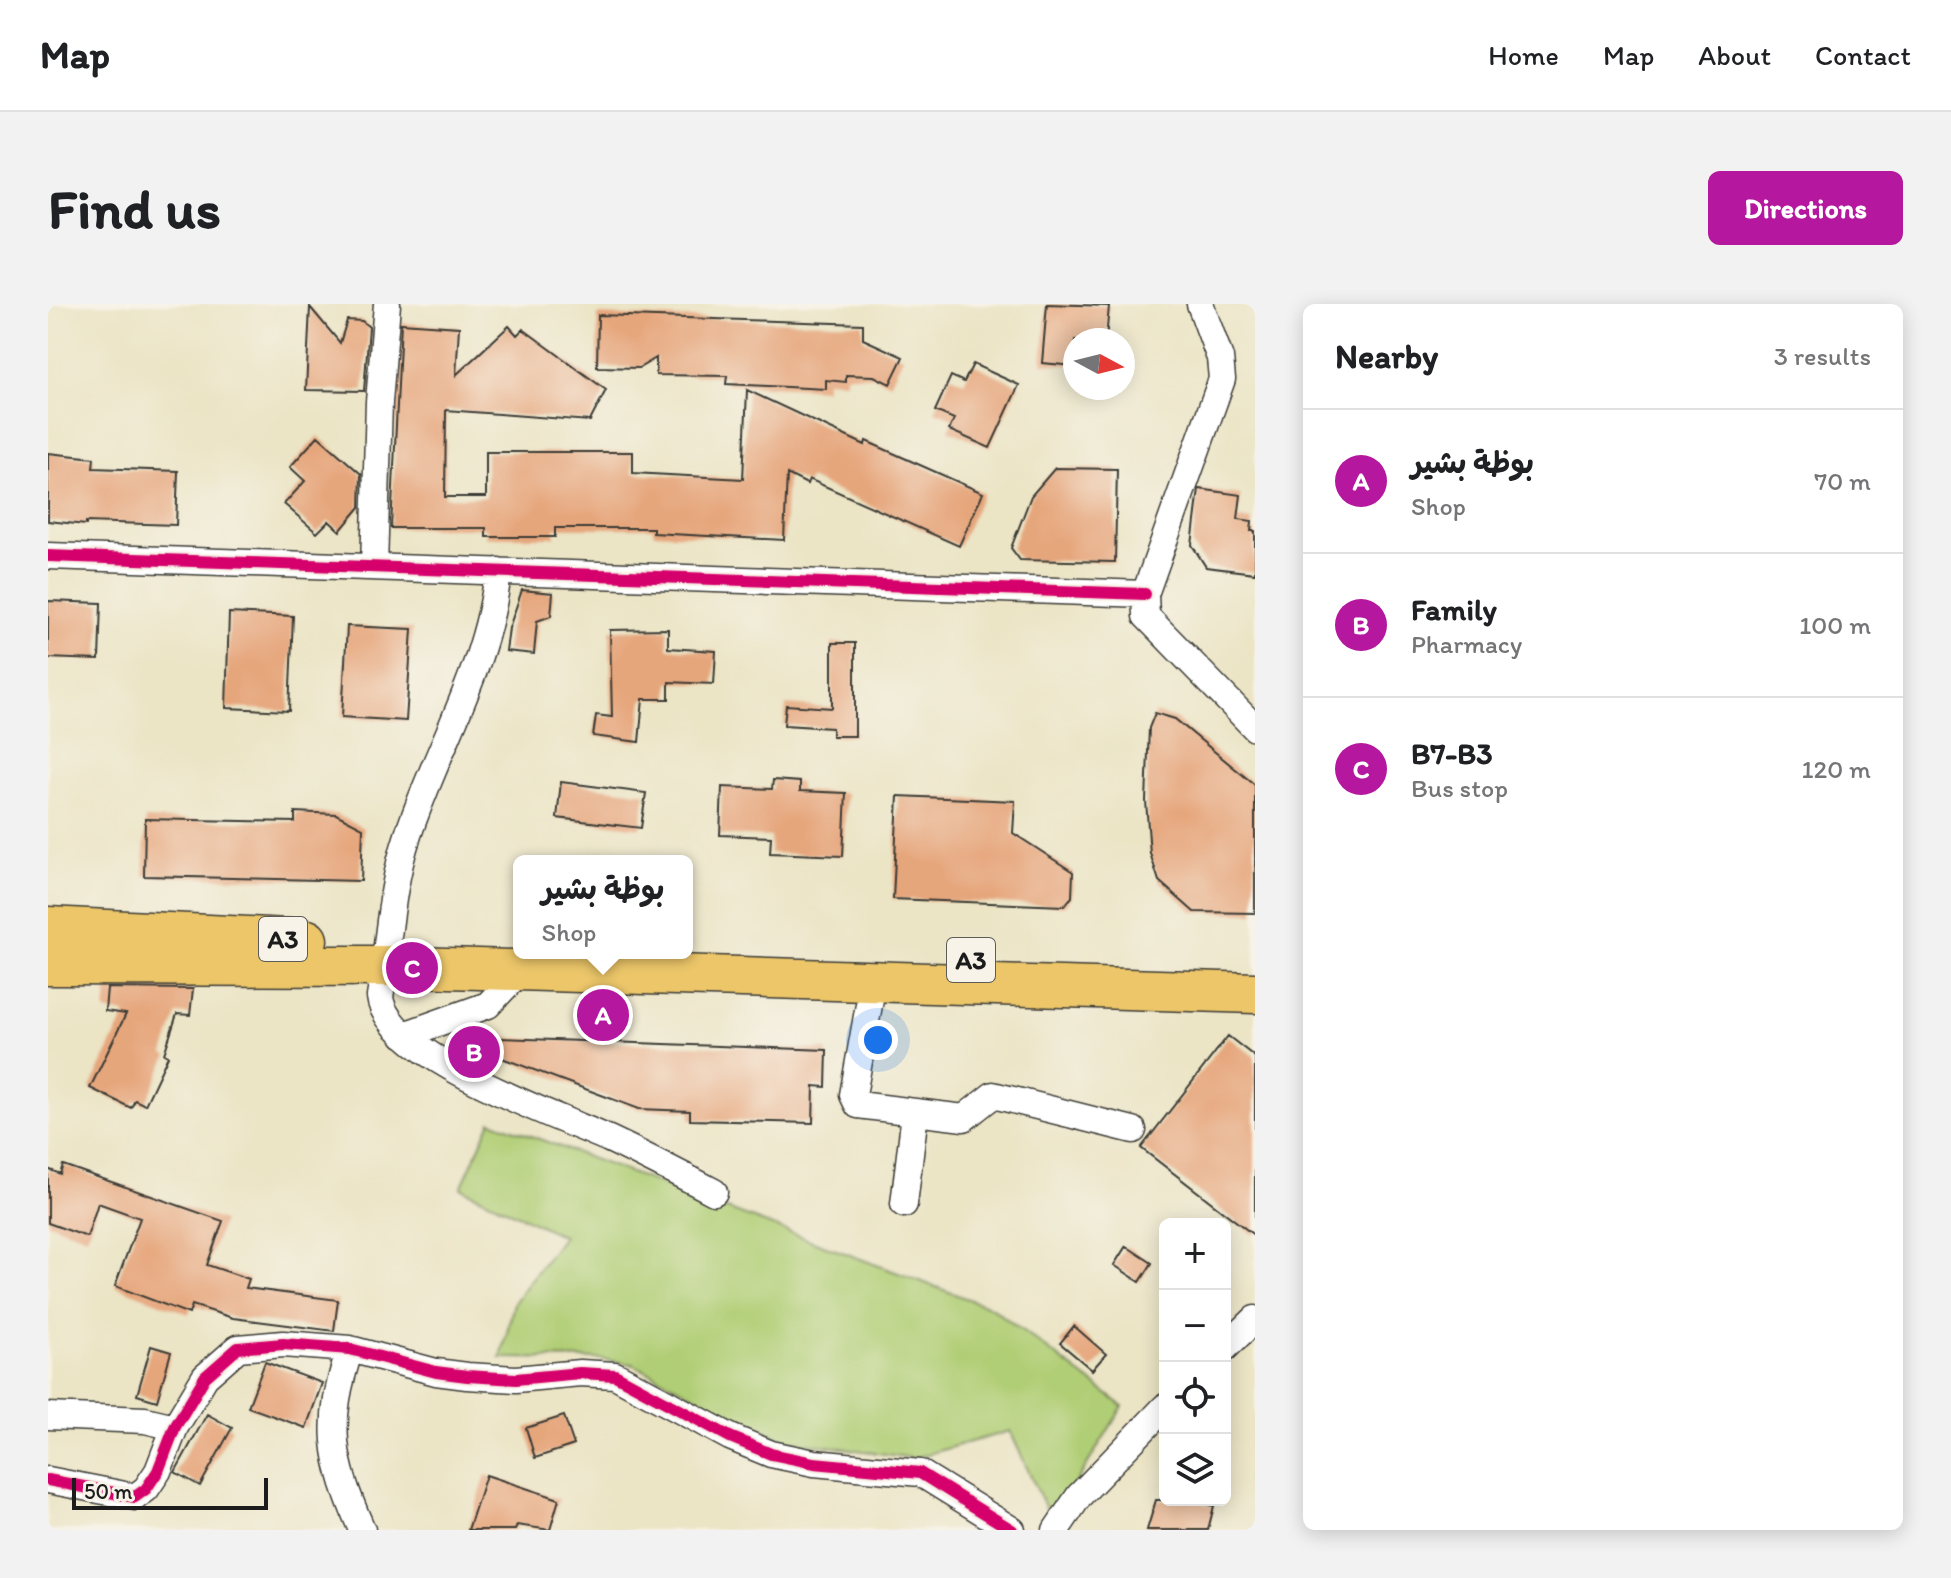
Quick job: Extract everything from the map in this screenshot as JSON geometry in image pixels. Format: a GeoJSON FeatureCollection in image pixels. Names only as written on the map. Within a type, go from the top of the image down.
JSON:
{"type":"FeatureCollection","features":[{"type":"Feature","properties":{"kind":"highway","name":"A3"},"geometry":{"type":"LineString","coordinates":[[48,927],[386,955],[513,959]]}},
{"type":"Feature","properties":{"kind":"highway","name":"A3"},"geometry":{"type":"LineString","coordinates":[[693,953],[1255,969]]}},
{"type":"Feature","properties":{"kind":"highway","name":"A3"},"geometry":{"type":"LineString","coordinates":[[48,965],[386,955]]}},
{"type":"Feature","properties":{"kind":"highway","name":"A3"},"geometry":{"type":"LineString","coordinates":[[520,959],[873,982],[1255,993]]}},
{"type":"Feature","properties":{"kind":"street"},"geometry":{"type":"LineString","coordinates":[[374,567],[379,402],[387,304]]}},
{"type":"Feature","properties":{"kind":"street"},"geometry":{"type":"LineString","coordinates":[[1200,304],[1220,358],[1222,379],[1145,594],[1146,616],[1255,728]]}},
{"type":"Feature","properties":{"kind":"street"},"geometry":{"type":"LineString","coordinates":[[48,556],[1145,594]]}},
{"type":"Feature","properties":{"kind":"street"},"geometry":{"type":"LineString","coordinates":[[498,571],[482,643],[407,838],[395,885],[380,997],[382,1010],[404,1035],[467,1077],[607,1138],[714,1192]]}},
{"type":"Feature","properties":{"kind":"street"},"geometry":{"type":"LineString","coordinates":[[404,1035],[488,1005],[520,959]]}},
{"type":"Feature","properties":{"kind":"street"},"geometry":{"type":"LineString","coordinates":[[873,982],[853,1102],[858,1105],[964,1118],[993,1095],[1133,1130]]}},
{"type":"Feature","properties":{"kind":"street"},"geometry":{"type":"LineString","coordinates":[[904,1204],[915,1113]]}},
{"type":"Feature","properties":{"kind":"street"},"geometry":{"type":"LineString","coordinates":[[1231,1342],[1255,1319]]}},
{"type":"Feature","properties":{"kind":"street"},"geometry":{"type":"LineString","coordinates":[[48,1480],[135,1497],[146,1489],[158,1471],[175,1427],[205,1377],[238,1348],[256,1344],[350,1349],[450,1375],[516,1379],[580,1373],[615,1375],[730,1437],[771,1454],[814,1463],[920,1473],[1012,1530]]}},
{"type":"Feature","properties":{"kind":"street"},"geometry":{"type":"LineString","coordinates":[[350,1349],[340,1378],[332,1443],[338,1473],[362,1530]]}},
{"type":"Feature","properties":{"kind":"street"},"geometry":{"type":"LineString","coordinates":[[1056,1530],[1079,1496],[1159,1413]]}},
{"type":"Feature","properties":{"kind":"street"},"geometry":{"type":"LineString","coordinates":[[48,1416],[137,1419],[175,1427]]}},
{"type":"Feature","properties":{"kind":"green space"},"geometry":{"type":"Polygon","coordinates":[[[491,1121],[992,1308],[1123,1406],[1052,1522],[1010,1431],[913,1458],[785,1440],[632,1364],[601,1359],[501,1358],[514,1303],[563,1236],[461,1188],[491,1121]]]}},
{"type":"Feature","properties":{"kind":"building"},"geometry":{"type":"Polygon","coordinates":[[[1047,304],[1109,306],[1107,328],[1063,328],[1063,365],[1042,363],[1047,304]]]}},
{"type":"Feature","properties":{"kind":"building"},"geometry":{"type":"Polygon","coordinates":[[[310,307],[340,343],[347,320],[362,321],[369,327],[364,391],[306,390],[310,307]]]}},
{"type":"Feature","properties":{"kind":"building"},"geometry":{"type":"Polygon","coordinates":[[[598,315],[863,324],[863,339],[903,357],[890,384],[874,376],[846,375],[846,382],[826,380],[826,389],[726,384],[727,376],[656,375],[656,358],[639,368],[597,367],[598,315]]]}},
{"type":"Feature","properties":{"kind":"building"},"geometry":{"type":"Polygon","coordinates":[[[401,323],[459,327],[456,375],[509,326],[517,335],[523,329],[606,390],[590,421],[446,410],[445,497],[486,497],[486,452],[633,452],[633,473],[743,479],[747,390],[865,445],[866,441],[983,493],[959,546],[809,479],[807,484],[787,474],[784,540],[653,533],[653,528],[555,528],[555,537],[486,537],[486,528],[391,528],[401,323]]]}},
{"type":"Feature","properties":{"kind":"building"},"geometry":{"type":"Polygon","coordinates":[[[973,364],[1019,385],[990,448],[949,430],[954,419],[935,411],[951,376],[964,382],[973,364]]]}},
{"type":"Feature","properties":{"kind":"building"},"geometry":{"type":"Polygon","coordinates":[[[318,436],[361,474],[360,507],[340,531],[329,521],[317,533],[284,504],[305,481],[290,467],[318,436]]]}},
{"type":"Feature","properties":{"kind":"building"},"geometry":{"type":"Polygon","coordinates":[[[48,453],[94,458],[93,468],[178,471],[176,525],[86,522],[86,525],[48,521],[48,453]]]}},
{"type":"Feature","properties":{"kind":"building"},"geometry":{"type":"Polygon","coordinates":[[[1055,468],[1117,469],[1115,562],[1020,560],[1011,548],[1031,496],[1055,468]]]}},
{"type":"Feature","properties":{"kind":"building"},"geometry":{"type":"Polygon","coordinates":[[[1199,489],[1241,495],[1238,519],[1252,521],[1251,531],[1255,531],[1255,573],[1206,567],[1192,545],[1199,489]]]}},
{"type":"Feature","properties":{"kind":"building"},"geometry":{"type":"Polygon","coordinates":[[[522,590],[553,593],[551,616],[537,621],[534,654],[506,651],[509,628],[522,590]]]}},
{"type":"Feature","properties":{"kind":"building"},"geometry":{"type":"Polygon","coordinates":[[[48,601],[101,603],[99,660],[48,658],[48,601]]]}},
{"type":"Feature","properties":{"kind":"building"},"geometry":{"type":"Polygon","coordinates":[[[229,613],[293,616],[289,711],[226,708],[229,613]]]}},
{"type":"Feature","properties":{"kind":"building"},"geometry":{"type":"Polygon","coordinates":[[[347,626],[412,629],[406,721],[342,717],[347,626]]]}},
{"type":"Feature","properties":{"kind":"building"},"geometry":{"type":"Polygon","coordinates":[[[668,629],[668,648],[716,651],[714,684],[669,682],[669,699],[643,699],[639,742],[593,736],[596,715],[612,717],[610,630],[668,629]]]}},
{"type":"Feature","properties":{"kind":"building"},"geometry":{"type":"Polygon","coordinates":[[[832,643],[855,643],[855,736],[832,736],[832,728],[784,725],[786,705],[832,708],[832,643]]]}},
{"type":"Feature","properties":{"kind":"building"},"geometry":{"type":"Polygon","coordinates":[[[1155,713],[1175,719],[1255,785],[1255,913],[1194,912],[1159,881],[1150,853],[1146,801],[1149,728],[1155,713]]]}},
{"type":"Feature","properties":{"kind":"building"},"geometry":{"type":"Polygon","coordinates":[[[773,780],[800,782],[800,791],[846,793],[843,856],[770,853],[771,837],[720,835],[722,787],[772,789],[773,780]]]}},
{"type":"Feature","properties":{"kind":"building"},"geometry":{"type":"Polygon","coordinates":[[[561,782],[646,793],[641,828],[557,818],[561,782]]]}},
{"type":"Feature","properties":{"kind":"building"},"geometry":{"type":"Polygon","coordinates":[[[898,796],[1015,801],[1013,833],[1073,872],[1072,897],[1064,906],[893,899],[898,796]]]}},
{"type":"Feature","properties":{"kind":"building"},"geometry":{"type":"Polygon","coordinates":[[[295,812],[336,814],[363,828],[361,881],[144,876],[145,819],[295,822],[295,812]]]}},
{"type":"Feature","properties":{"kind":"building"},"geometry":{"type":"Polygon","coordinates":[[[107,988],[193,989],[190,1015],[177,1014],[164,1054],[168,1056],[145,1105],[135,1100],[131,1108],[90,1088],[126,1014],[105,1011],[107,988]]]}},
{"type":"Feature","properties":{"kind":"building"},"geometry":{"type":"Polygon","coordinates":[[[1228,1036],[1255,1057],[1255,1236],[1141,1148],[1228,1036]]]}},
{"type":"Feature","properties":{"kind":"building"},"geometry":{"type":"Polygon","coordinates":[[[500,1038],[827,1050],[826,1087],[814,1086],[813,1123],[690,1120],[690,1111],[639,1109],[499,1057],[500,1038]]]}},
{"type":"Feature","properties":{"kind":"building"},"geometry":{"type":"Polygon","coordinates":[[[63,1165],[223,1221],[207,1265],[249,1279],[246,1288],[338,1300],[334,1331],[233,1318],[192,1305],[189,1314],[115,1286],[140,1218],[98,1203],[87,1237],[48,1223],[48,1169],[60,1174],[63,1165]]]}},
{"type":"Feature","properties":{"kind":"building"},"geometry":{"type":"Polygon","coordinates":[[[1126,1246],[1152,1263],[1140,1282],[1114,1265],[1126,1246]]]}},
{"type":"Feature","properties":{"kind":"building"},"geometry":{"type":"Polygon","coordinates":[[[1074,1326],[1106,1354],[1092,1370],[1060,1343],[1074,1326]]]}},
{"type":"Feature","properties":{"kind":"building"},"geometry":{"type":"Polygon","coordinates":[[[151,1346],[171,1352],[157,1401],[137,1395],[151,1346]]]}},
{"type":"Feature","properties":{"kind":"building"},"geometry":{"type":"Polygon","coordinates":[[[265,1362],[322,1383],[306,1428],[248,1407],[265,1362]]]}},
{"type":"Feature","properties":{"kind":"building"},"geometry":{"type":"Polygon","coordinates":[[[207,1414],[232,1428],[200,1486],[175,1472],[207,1414]]]}},
{"type":"Feature","properties":{"kind":"building"},"geometry":{"type":"Polygon","coordinates":[[[564,1416],[574,1445],[535,1458],[526,1428],[564,1416]]]}},
{"type":"Feature","properties":{"kind":"building"},"geometry":{"type":"Polygon","coordinates":[[[486,1475],[559,1499],[550,1530],[517,1525],[515,1530],[468,1530],[486,1475]]]}},
{"type":"Feature","properties":{"kind":"building"},"geometry":{"type":"Polygon","coordinates":[[[1156,1500],[1159,1500],[1159,1506],[1214,1506],[1208,1530],[1147,1530],[1156,1500]]]}},
{"type":"Feature","properties":{"kind":"cycle path"},"geometry":{"type":"LineString","coordinates":[[48,556],[1145,594]]}},
{"type":"Feature","properties":{"kind":"cycle path"},"geometry":{"type":"LineString","coordinates":[[48,1480],[135,1497],[146,1489],[158,1471],[175,1427],[205,1377],[238,1348],[283,1344],[350,1349],[436,1372],[467,1376],[516,1379],[580,1373],[615,1375],[730,1437],[771,1454],[814,1463],[920,1473],[1012,1530]]}},
{"type":"Feature","properties":{"kind":"place","name":"B7-B3"},"geometry":{"type":"Point","coordinates":[412,968]}},
{"type":"Feature","properties":{"kind":"place","name":"بوظة بشير"},"geometry":{"type":"Point","coordinates":[603,1015]}},
{"type":"Feature","properties":{"kind":"place","name":"Family"},"geometry":{"type":"Point","coordinates":[474,1052]}}]}
